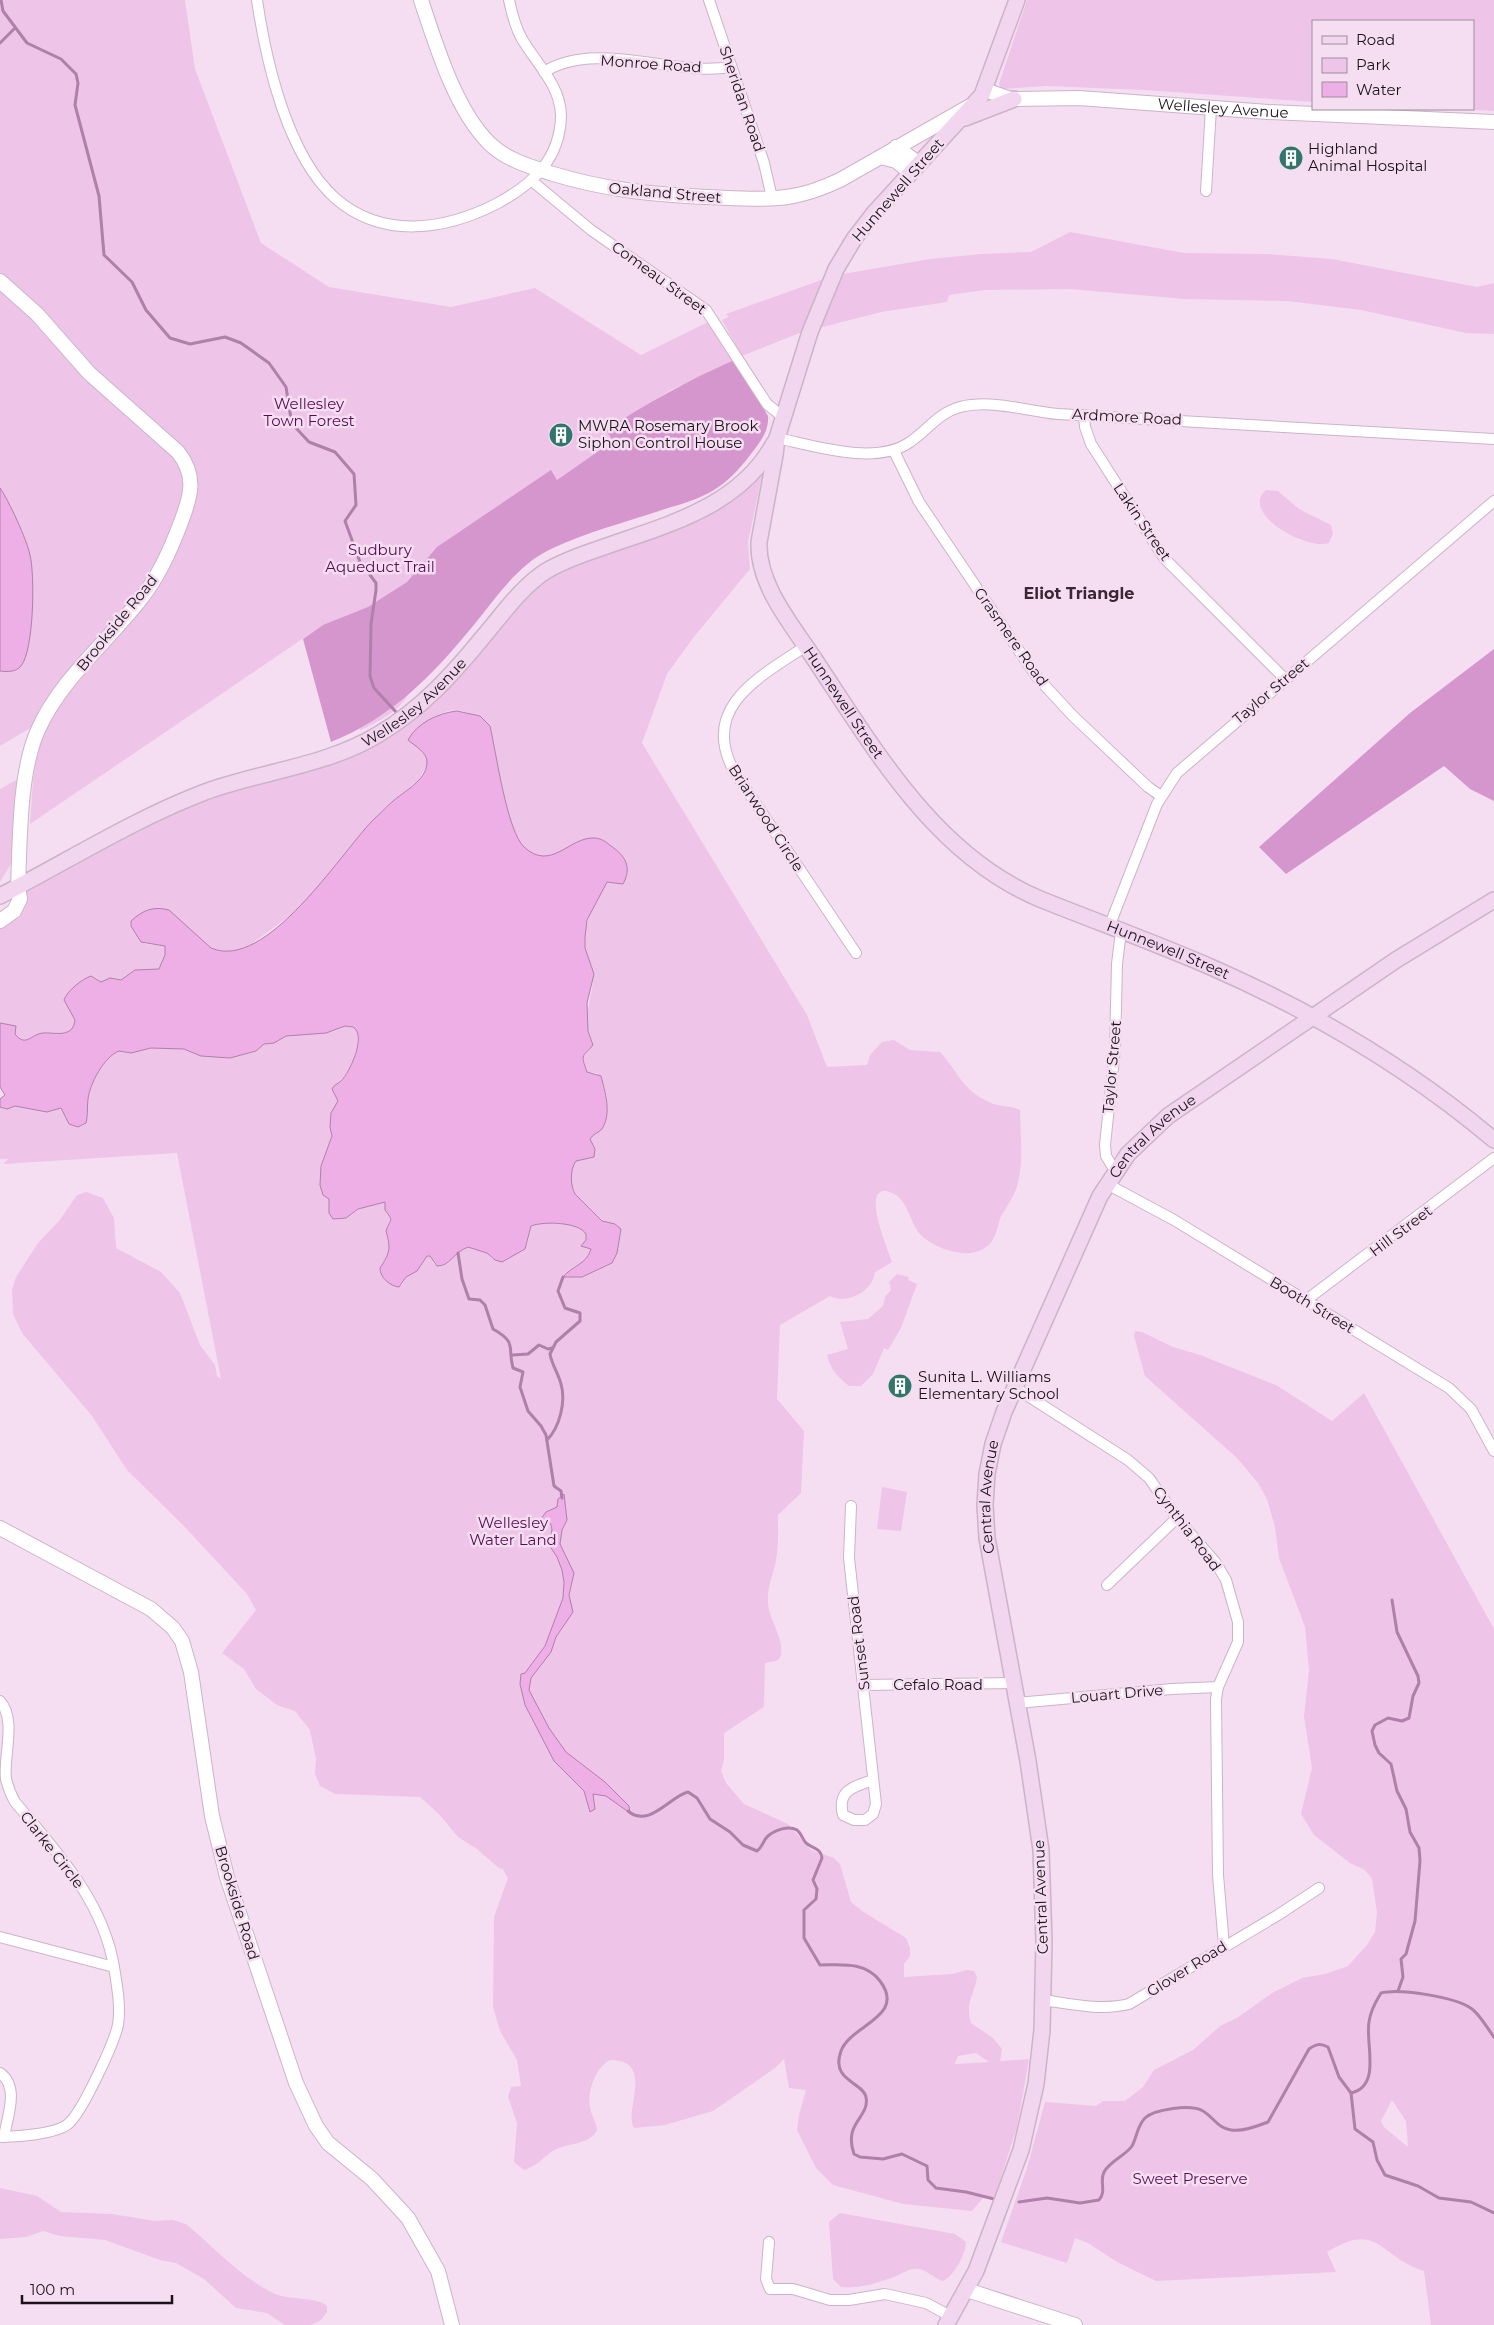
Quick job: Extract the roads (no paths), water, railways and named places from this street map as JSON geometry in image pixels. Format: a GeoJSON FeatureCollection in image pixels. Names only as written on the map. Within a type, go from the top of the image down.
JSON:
{"type":"FeatureCollection","features":[{"type":"Feature","properties":{"kind":"main road","name":"Hunnewell Street"},"geometry":{"type":"LineString","coordinates":[[1018,0],[985,90],[975,104],[914,167],[860,230],[836,269],[815,318],[776,438],[776,455],[760,536],[759,556],[767,582],[806,646],[895,778],[950,838],[994,876],[1016,889],[1219,971],[1313,1017],[1437,1095],[1494,1140]]}},
{"type":"Feature","properties":{"kind":"main road"},"geometry":{"type":"LineString","coordinates":[[961,119],[1014,99]]}},
{"type":"Feature","properties":{"kind":"main road","name":"Wellesley Avenue"},"geometry":{"type":"LineString","coordinates":[[0,896],[178,803],[224,785],[347,750],[379,734],[417,708],[449,678],[506,610],[537,578],[571,559],[681,519],[722,499],[754,473],[776,438]]}},
{"type":"Feature","properties":{"kind":"main road","name":"Central Avenue"},"geometry":{"type":"LineString","coordinates":[[949,2321],[967,2290],[1005,2196],[1024,2139],[1038,2074],[1043,2000],[1043,1887],[1041,1850],[1030,1771],[988,1544],[985,1505],[993,1444],[1014,1387],[1111,1177],[1136,1144],[1164,1118],[1396,960],[1494,900]]}},
{"type":"Feature","properties":{"kind":"street"},"geometry":{"type":"LineString","coordinates":[[256,0],[271,71],[296,139],[319,180],[336,198],[349,207],[388,224],[405,227],[432,226],[474,214],[506,198],[532,181],[542,170],[552,152],[561,117],[557,94],[521,37],[509,0]]}},
{"type":"Feature","properties":{"kind":"street","name":"Oakland Street"},"geometry":{"type":"LineString","coordinates":[[420,0],[451,80],[480,131],[501,152],[514,160],[593,186],[629,192],[772,198],[796,196],[818,190],[975,104]]}},
{"type":"Feature","properties":{"kind":"street","name":"Sheridan Road"},"geometry":{"type":"LineString","coordinates":[[709,0],[730,67],[764,163],[772,198]]}},
{"type":"Feature","properties":{"kind":"street","name":"Monroe Road"},"geometry":{"type":"LineString","coordinates":[[544,72],[564,64],[598,59],[707,68],[730,67]]}},
{"type":"Feature","properties":{"kind":"street"},"geometry":{"type":"LineString","coordinates":[[985,90],[1001,97],[1014,99]]}},
{"type":"Feature","properties":{"kind":"street","name":"Wellesley Avenue"},"geometry":{"type":"LineString","coordinates":[[1014,99],[1056,97],[1324,115],[1494,122]]}},
{"type":"Feature","properties":{"kind":"street"},"geometry":{"type":"LineString","coordinates":[[1206,191],[1211,108]]}},
{"type":"Feature","properties":{"kind":"street"},"geometry":{"type":"LineString","coordinates":[[896,147],[914,167]]}},
{"type":"Feature","properties":{"kind":"street"},"geometry":{"type":"LineString","coordinates":[[881,157],[914,167]]}},
{"type":"Feature","properties":{"kind":"street","name":"Comeau Street"},"geometry":{"type":"LineString","coordinates":[[532,181],[591,230],[706,310],[767,404],[783,417]]}},
{"type":"Feature","properties":{"kind":"street","name":"Brookside Road"},"geometry":{"type":"LineString","coordinates":[[0,282],[37,314],[99,382],[178,452],[187,466],[192,481],[186,510],[170,551],[155,579],[136,606],[60,693],[37,730],[26,773],[18,887],[1,920]]}},
{"type":"Feature","properties":{"kind":"street","name":"Ardmore Road"},"geometry":{"type":"LineString","coordinates":[[776,438],[855,453],[872,454],[894,451],[914,439],[937,418],[959,408],[991,405],[1035,412],[1494,439]]}},
{"type":"Feature","properties":{"kind":"street","name":"Lakin Street"},"geometry":{"type":"LineString","coordinates":[[1084,415],[1086,432],[1091,444],[1164,558],[1285,679]]}},
{"type":"Feature","properties":{"kind":"street","name":"Grasmere Road"},"geometry":{"type":"LineString","coordinates":[[894,451],[919,502],[1036,676],[1073,716],[1148,787],[1161,796]]}},
{"type":"Feature","properties":{"kind":"street","name":"Taylor Street"},"geometry":{"type":"LineString","coordinates":[[1111,1177],[1105,1145],[1115,1049],[1117,964],[1115,929],[1161,796],[1183,766],[1494,501]]}},
{"type":"Feature","properties":{"kind":"street","name":"Briarwood Circle"},"geometry":{"type":"LineString","coordinates":[[806,646],[757,678],[740,694],[728,717],[725,730],[725,751],[734,771],[856,953]]}},
{"type":"Feature","properties":{"kind":"street","name":"Hill Street"},"geometry":{"type":"LineString","coordinates":[[1305,1301],[1411,1223],[1494,1158]]}},
{"type":"Feature","properties":{"kind":"street","name":"Booth Street"},"geometry":{"type":"LineString","coordinates":[[1111,1177],[1174,1220],[1409,1363],[1462,1398],[1471,1409],[1494,1451]]}},
{"type":"Feature","properties":{"kind":"street","name":"Cynthia Road"},"geometry":{"type":"LineString","coordinates":[[1014,1387],[1128,1460],[1149,1478],[1177,1518],[1216,1564],[1226,1580],[1236,1614],[1238,1642],[1218,1687],[1216,1698],[1218,1875],[1224,1946]]}},
{"type":"Feature","properties":{"kind":"street","name":"Sunset Road"},"geometry":{"type":"LineString","coordinates":[[851,1506],[849,1552],[873,1780]]}},
{"type":"Feature","properties":{"kind":"street"},"geometry":{"type":"LineString","coordinates":[[1107,1585],[1177,1518]]}},
{"type":"Feature","properties":{"kind":"street","name":"Brookside Road"},"geometry":{"type":"LineString","coordinates":[[0,1528],[150,1610],[173,1628],[182,1641],[191,1672],[212,1816],[227,1877],[296,2083],[316,2126],[328,2143],[372,2179],[408,2218],[438,2270],[452,2325]]}},
{"type":"Feature","properties":{"kind":"street","name":"Cefalo Road"},"geometry":{"type":"LineString","coordinates":[[864,1685],[1013,1683]]}},
{"type":"Feature","properties":{"kind":"street","name":"Louart Drive"},"geometry":{"type":"LineString","coordinates":[[1017,1703],[1172,1688],[1218,1687]]}},
{"type":"Feature","properties":{"kind":"street","name":"Clarke Circle"},"geometry":{"type":"LineString","coordinates":[[0,1701],[5,1707],[7,1718],[6,1779],[10,1792],[15,1802],[90,1899],[108,1938],[119,2004],[118,2025],[90,2090],[78,2112],[67,2126],[46,2132],[2,2137]]}},
{"type":"Feature","properties":{"kind":"street","name":"Glover Road"},"geometry":{"type":"LineString","coordinates":[[1043,2000],[1098,2007],[1117,2007],[1129,2004],[1319,1888]]}},
{"type":"Feature","properties":{"kind":"street"},"geometry":{"type":"LineString","coordinates":[[0,1937],[114,1967]]}},
{"type":"Feature","properties":{"kind":"street"},"geometry":{"type":"LineString","coordinates":[[0,2073],[6,2077],[11,2087],[2,2137]]}},
{"type":"Feature","properties":{"kind":"street"},"geometry":{"type":"LineString","coordinates":[[769,2242],[766,2279],[770,2288],[792,2289],[830,2300],[849,2300],[885,2294],[926,2303],[949,2321]]}},
{"type":"Feature","properties":{"kind":"street"},"geometry":{"type":"LineString","coordinates":[[967,2290],[1075,2325]]}},
{"type":"Feature","properties":{"kind":"water"},"geometry":{"type":"Polygon","coordinates":[[[0,488],[13,511],[25,540],[30,555],[33,579],[29,645],[21,666],[9,671],[0,671],[0,488]]]}},
{"type":"Feature","properties":{"kind":"water"},"geometry":{"type":"Polygon","coordinates":[[[457,711],[480,716],[490,726],[507,809],[512,825],[524,847],[534,854],[543,856],[560,852],[585,839],[597,838],[603,840],[616,850],[626,863],[627,873],[623,884],[607,882],[587,920],[585,948],[594,974],[587,1003],[588,1031],[593,1045],[583,1058],[587,1072],[601,1076],[606,1096],[607,1116],[602,1129],[590,1139],[595,1149],[594,1157],[576,1161],[571,1177],[575,1194],[602,1221],[615,1224],[621,1229],[617,1253],[612,1263],[582,1277],[563,1277],[583,1262],[589,1254],[591,1249],[581,1246],[586,1240],[586,1234],[582,1230],[569,1225],[544,1223],[531,1226],[525,1249],[502,1262],[495,1260],[487,1253],[468,1247],[441,1266],[437,1266],[430,1256],[427,1256],[417,1271],[406,1277],[399,1287],[386,1281],[380,1272],[380,1268],[388,1254],[389,1242],[386,1231],[391,1220],[385,1210],[385,1202],[358,1209],[346,1218],[333,1219],[329,1213],[329,1199],[323,1195],[320,1185],[321,1166],[332,1136],[330,1127],[331,1113],[338,1101],[332,1089],[349,1070],[358,1045],[357,1031],[353,1027],[345,1026],[326,1033],[286,1036],[274,1043],[264,1044],[256,1051],[230,1058],[201,1056],[184,1049],[151,1048],[131,1053],[119,1051],[108,1059],[95,1078],[89,1093],[86,1123],[78,1127],[69,1124],[61,1108],[47,1112],[15,1106],[7,1109],[0,1107],[0,1099],[5,1095],[0,1087],[0,1023],[16,1026],[15,1034],[22,1040],[43,1033],[67,1032],[74,1026],[75,1020],[64,1000],[71,989],[79,983],[91,976],[101,982],[110,978],[121,980],[135,970],[159,969],[165,955],[165,946],[141,942],[131,926],[131,921],[148,910],[158,908],[169,910],[211,948],[232,951],[255,943],[278,927],[300,906],[373,820],[423,775],[427,759],[408,740],[412,734],[429,720],[457,711]]]}},
{"type":"Feature","properties":{"kind":"water"},"geometry":{"type":"Polygon","coordinates":[[[564,1494],[567,1520],[562,1530],[560,1544],[574,1573],[569,1595],[573,1612],[556,1637],[551,1652],[531,1678],[529,1690],[549,1728],[566,1752],[605,1782],[629,1806],[630,1813],[606,1796],[593,1794],[595,1809],[590,1812],[584,1791],[554,1761],[525,1705],[520,1684],[521,1674],[525,1673],[545,1646],[563,1598],[564,1582],[562,1570],[557,1557],[549,1545],[552,1526],[548,1521],[542,1525],[538,1523],[546,1512],[557,1507],[558,1499],[564,1494]]]}},
{"type":"Feature","properties":{"kind":"waterway"},"geometry":{"type":"LineString","coordinates":[[1,0],[3,11],[27,43],[61,59],[76,74],[78,83],[75,105],[99,196],[104,255],[132,282],[146,310],[170,338],[190,344],[225,337],[241,343],[269,363],[286,387],[291,419],[296,428],[309,442],[335,452],[354,474],[356,505],[345,521],[360,562]]}},
{"type":"Feature","properties":{"kind":"waterway"},"geometry":{"type":"LineString","coordinates":[[0,43],[15,28]]}},
{"type":"Feature","properties":{"kind":"waterway"},"geometry":{"type":"LineString","coordinates":[[370,575],[376,583],[371,624],[370,676],[374,688],[396,712]]}},
{"type":"Feature","properties":{"kind":"waterway"},"geometry":{"type":"LineString","coordinates":[[458,1253],[462,1279],[469,1299],[480,1300],[485,1305],[493,1329],[509,1342],[513,1368],[523,1372],[520,1387],[528,1411],[546,1435],[554,1486],[561,1491],[562,1498]]}},
{"type":"Feature","properties":{"kind":"waterway"},"geometry":{"type":"LineString","coordinates":[[547,1440],[552,1435],[561,1414],[563,1398],[561,1384],[550,1354],[556,1342],[580,1321],[580,1313],[565,1308],[558,1291],[563,1277]]}},
{"type":"Feature","properties":{"kind":"waterway"},"geometry":{"type":"LineString","coordinates":[[513,1355],[528,1354],[539,1345],[548,1349],[552,1348]]}},
{"type":"Feature","properties":{"kind":"waterway"},"geometry":{"type":"LineString","coordinates":[[1392,1600],[1397,1632],[1418,1676],[1419,1683],[1413,1696],[1409,1718],[1402,1721],[1388,1718],[1375,1725],[1372,1731],[1379,1753],[1391,1764],[1397,1791],[1406,1809],[1410,1832],[1419,1848],[1420,1861],[1415,1921],[1406,1954],[1401,1959],[1403,1977],[1398,1991]]}},
{"type":"Feature","properties":{"kind":"waterway"},"geometry":{"type":"LineString","coordinates":[[628,1811],[636,1816],[651,1814],[688,1792],[697,1798],[710,1819],[730,1832],[743,1845],[757,1851],[771,1834],[778,1830],[790,1828],[797,1830],[806,1843],[818,1850],[822,1858],[813,1880],[817,1889],[816,1899],[804,1910],[804,1938],[820,1965],[852,1965],[860,1967],[874,1975],[880,1981],[886,1993],[887,2003],[882,2012],[846,2042],[841,2051],[839,2061],[843,2075],[864,2092],[866,2097],[864,2110],[854,2127],[852,2135],[854,2154],[860,2157],[883,2159],[902,2154],[927,2166],[928,2180],[936,2188],[966,2192],[994,2199]]}},
{"type":"Feature","properties":{"kind":"waterway"},"geometry":{"type":"LineString","coordinates":[[1351,2093],[1361,2089],[1369,2073],[1369,2022],[1381,1993],[1413,1993],[1454,2001],[1472,2009],[1494,2037]]}},
{"type":"Feature","properties":{"kind":"waterway"},"geometry":{"type":"LineString","coordinates":[[1019,2202],[1047,2198],[1080,2203],[1099,2200],[1103,2190],[1102,2179],[1104,2172],[1132,2146],[1140,2124],[1145,2118],[1157,2112],[1173,2108],[1197,2109],[1207,2113],[1223,2127],[1235,2130],[1250,2128],[1268,2122],[1309,2049],[1320,2045],[1328,2047],[1339,2077],[1351,2093],[1355,2129],[1373,2142],[1377,2160],[1385,2175],[1418,2186],[1439,2198],[1471,2202],[1494,2213]]}},
{"type":"Feature","properties":{"kind":"place","name":"Highland Animal Hospital"},"geometry":{"type":"Point","coordinates":[1291,158]}},
{"type":"Feature","properties":{"kind":"place","name":"MWRA Rosemary Brook Siphon Control House"},"geometry":{"type":"Point","coordinates":[561,435]}},
{"type":"Feature","properties":{"kind":"place","name":"Sunita L. Williams Elementary School"},"geometry":{"type":"Point","coordinates":[900,1386]}},
{"type":"Feature","properties":{"kind":"district","name":"Eliot Triangle"},"geometry":{"type":"Point","coordinates":[1079,593]}},
{"type":"Feature","properties":{"kind":"park label","name":"Wellesley Town Forest"},"geometry":{"type":"Point","coordinates":[309,412]}},
{"type":"Feature","properties":{"kind":"park label","name":"Sudbury Aqueduct Trail"},"geometry":{"type":"Point","coordinates":[380,558]}},
{"type":"Feature","properties":{"kind":"park label","name":"Wellesley Water Land"},"geometry":{"type":"Point","coordinates":[513,1532]}},
{"type":"Feature","properties":{"kind":"park label","name":"Sweet Preserve"},"geometry":{"type":"Point","coordinates":[1190,2179]}}]}
